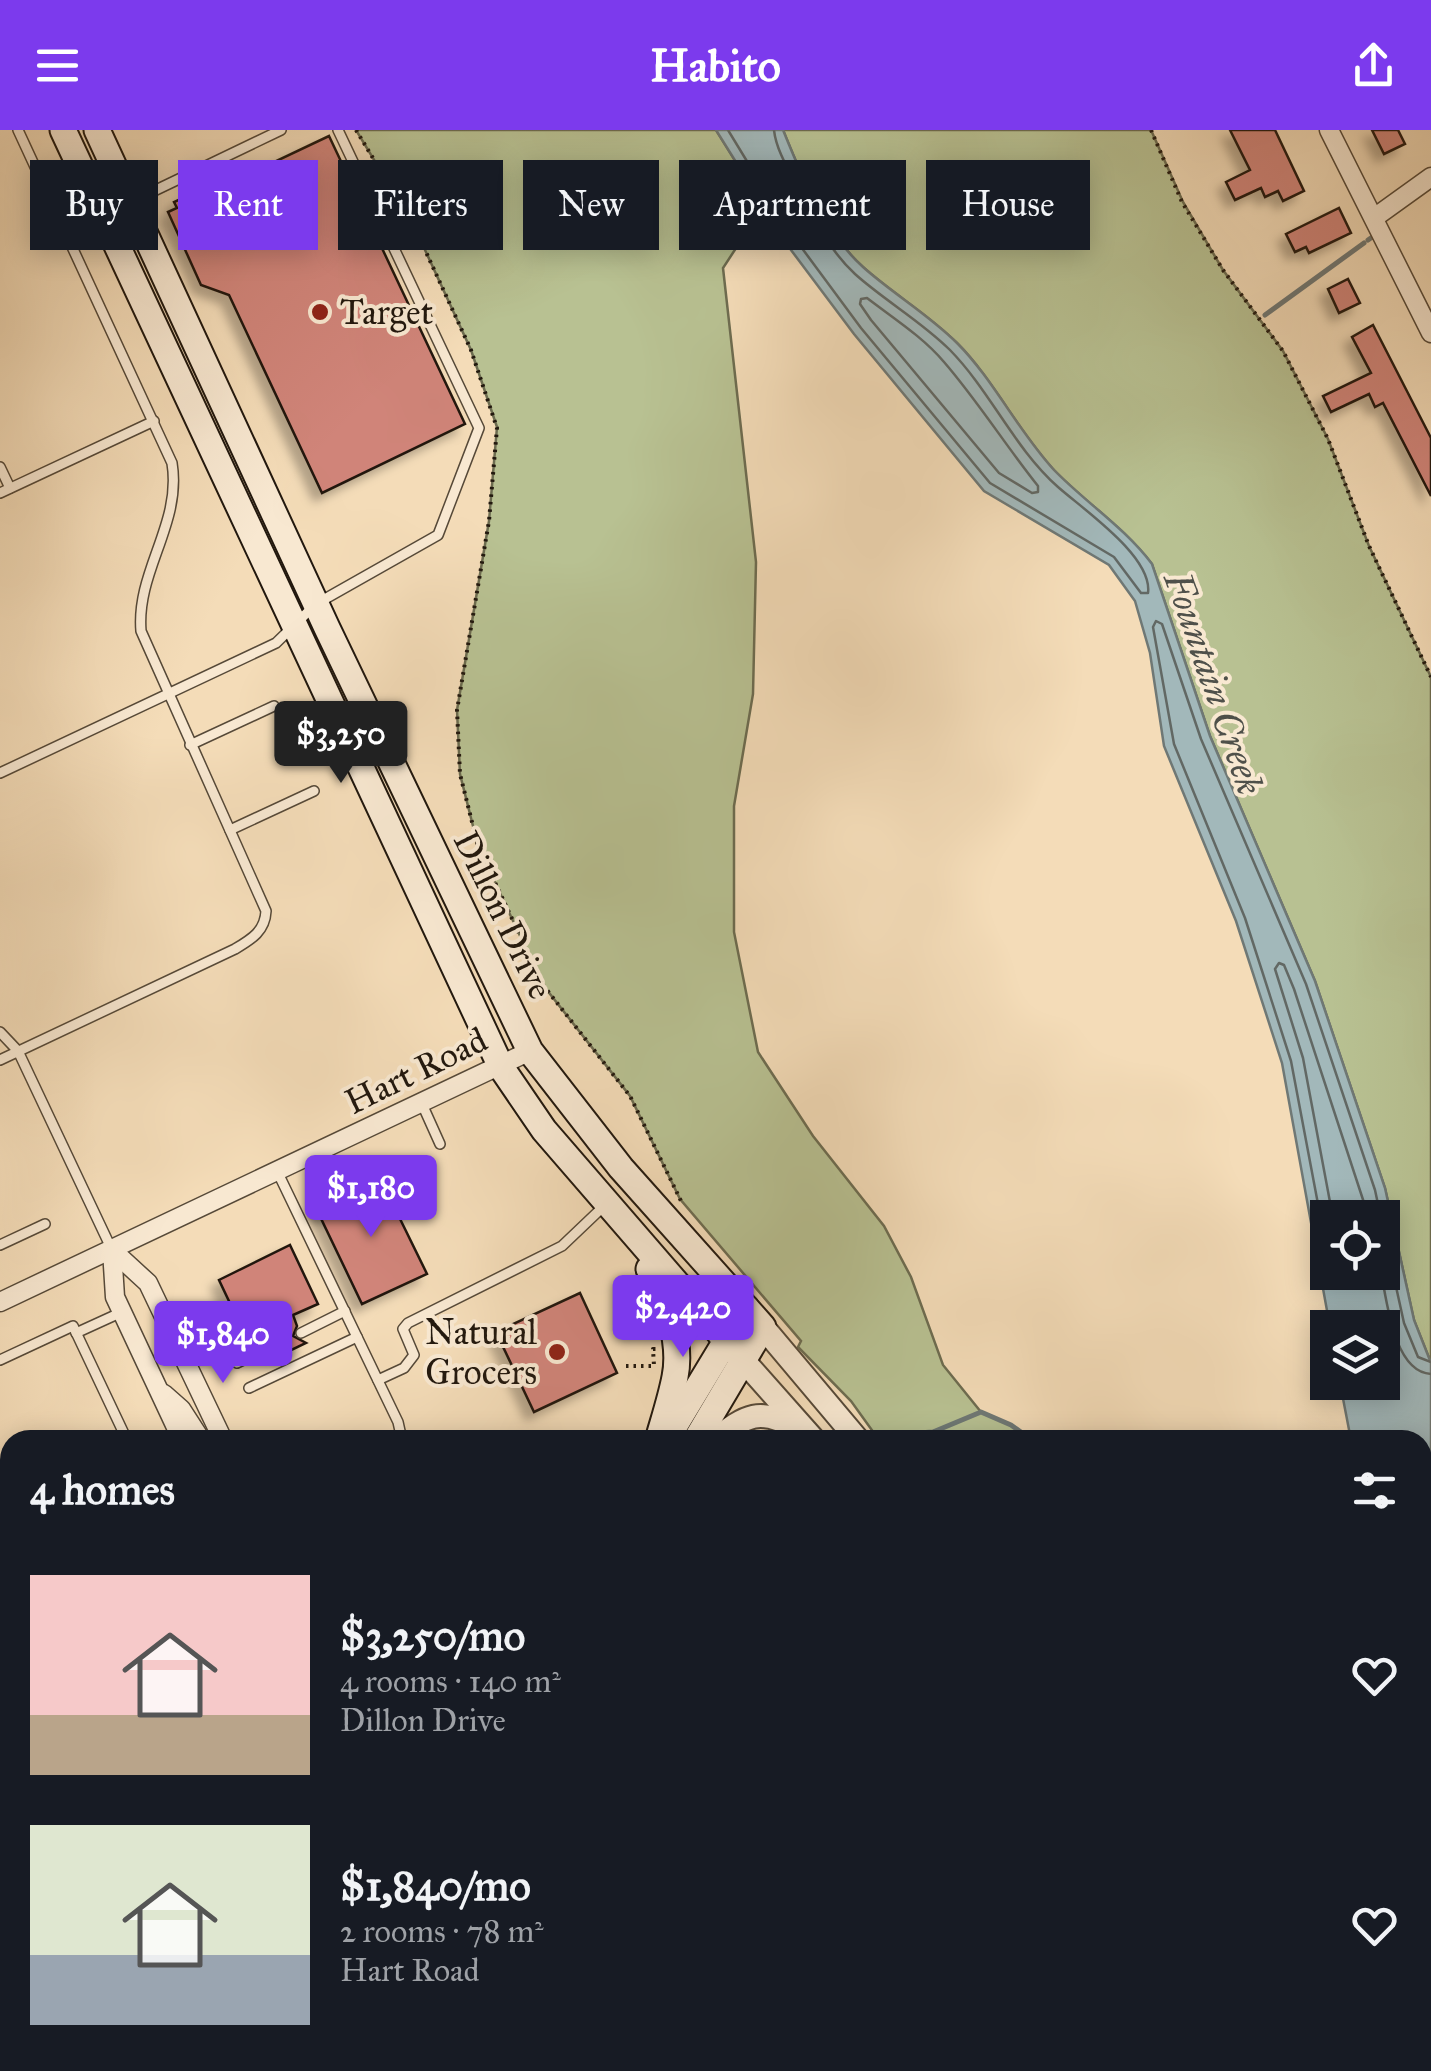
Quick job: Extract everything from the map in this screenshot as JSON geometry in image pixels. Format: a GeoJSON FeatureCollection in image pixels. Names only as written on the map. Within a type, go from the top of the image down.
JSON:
{"type":"FeatureCollection","features":[{"type":"Feature","properties":{"kind":"main road","name":"Dillon Drive"},"geometry":{"type":"LineString","coordinates":[[63,130],[77,160]]}},
{"type":"Feature","properties":{"kind":"main road","name":"Dillon Drive"},"geometry":{"type":"LineString","coordinates":[[96,130],[110,160]]}},
{"type":"Feature","properties":{"kind":"main road","name":"Dillon Drive"},"geometry":{"type":"LineString","coordinates":[[120,250],[501,1067],[544,1130],[734,1351]]}},
{"type":"Feature","properties":{"kind":"main road","name":"Dillon Drive"},"geometry":{"type":"LineString","coordinates":[[152,250],[530,1051],[621,1168],[754,1318]]}},
{"type":"Feature","properties":{"kind":"main road"},"geometry":{"type":"LineString","coordinates":[[610,1209],[661,1288],[673,1333],[676,1373],[661,1430]]}},
{"type":"Feature","properties":{"kind":"main road"},"geometry":{"type":"LineString","coordinates":[[674,1430],[754,1318]]}},
{"type":"Feature","properties":{"kind":"main road"},"geometry":{"type":"LineString","coordinates":[[700,1430],[734,1351]]}},
{"type":"Feature","properties":{"kind":"street"},"geometry":{"type":"LineString","coordinates":[[1328,130],[1431,333]]}},
{"type":"Feature","properties":{"kind":"street"},"geometry":{"type":"LineString","coordinates":[[1374,218],[1431,177]]}},
{"type":"Feature","properties":{"kind":"street","name":"Hart Road"},"geometry":{"type":"LineString","coordinates":[[0,1302],[530,1051]]}},
{"type":"Feature","properties":{"kind":"street"},"geometry":{"type":"LineString","coordinates":[[112,1250],[115,1298],[177,1430]]}},
{"type":"Feature","properties":{"kind":"street"},"geometry":{"type":"LineString","coordinates":[[112,1250],[148,1283],[217,1430]]}},
{"type":"Feature","properties":{"kind":"street","name":"Dillon Drive"},"geometry":{"type":"LineString","coordinates":[[754,1318],[849,1430]]}},
{"type":"Feature","properties":{"kind":"street","name":"Dillon Drive"},"geometry":{"type":"LineString","coordinates":[[734,1351],[805,1430]]}},
{"type":"Feature","properties":{"kind":"street"},"geometry":{"type":"LineString","coordinates":[[156,1387],[181,1409],[195,1430]]}},
{"type":"Feature","properties":{"kind":"street"},"geometry":{"type":"LineString","coordinates":[[728,1430],[741,1420],[756,1416],[776,1417],[799,1430]]}},
{"type":"Feature","properties":{"kind":"lane"},"geometry":{"type":"LineString","coordinates":[[0,1060],[236,949],[266,923],[263,900],[141,631],[146,576],[174,501],[172,463],[18,130]]}},
{"type":"Feature","properties":{"kind":"lane"},"geometry":{"type":"LineString","coordinates":[[158,189],[282,130]]}},
{"type":"Feature","properties":{"kind":"lane"},"geometry":{"type":"LineString","coordinates":[[0,774],[276,643],[316,604],[438,536],[479,428],[338,130]]}},
{"type":"Feature","properties":{"kind":"lane"},"geometry":{"type":"LineString","coordinates":[[0,467],[5,491],[154,421]]}},
{"type":"Feature","properties":{"kind":"lane"},"geometry":{"type":"LineString","coordinates":[[190,745],[274,706]]}},
{"type":"Feature","properties":{"kind":"lane"},"geometry":{"type":"LineString","coordinates":[[230,830],[314,791]]}},
{"type":"Feature","properties":{"kind":"lane"},"geometry":{"type":"LineString","coordinates":[[0,1032],[18,1051],[112,1250]]}},
{"type":"Feature","properties":{"kind":"lane"},"geometry":{"type":"LineString","coordinates":[[422,1104],[440,1144]]}},
{"type":"Feature","properties":{"kind":"lane"},"geometry":{"type":"LineString","coordinates":[[278,1172],[400,1430]]}},
{"type":"Feature","properties":{"kind":"lane"},"geometry":{"type":"LineString","coordinates":[[378,1380],[410,1363],[414,1354],[403,1330],[408,1323],[562,1246],[610,1209]]}},
{"type":"Feature","properties":{"kind":"lane"},"geometry":{"type":"LineString","coordinates":[[0,1245],[45,1224]]}},
{"type":"Feature","properties":{"kind":"lane"},"geometry":{"type":"LineString","coordinates":[[301,1333],[345,1311]]}},
{"type":"Feature","properties":{"kind":"lane"},"geometry":{"type":"LineString","coordinates":[[76,1333],[122,1312]]}},
{"type":"Feature","properties":{"kind":"lane"},"geometry":{"type":"LineString","coordinates":[[0,1360],[73,1326],[121,1430]]}},
{"type":"Feature","properties":{"kind":"lane"},"geometry":{"type":"LineString","coordinates":[[249,1388],[357,1337]]}},
{"type":"Feature","properties":{"kind":"lane"},"geometry":{"type":"LineString","coordinates":[[237,1364],[278,1343]]}},
{"type":"Feature","properties":{"kind":"path"},"geometry":{"type":"LineString","coordinates":[[356,130],[414,226],[470,350],[497,428],[490,521],[457,710],[460,774],[478,846],[544,985],[630,1096],[680,1199],[692,1214]]}},
{"type":"Feature","properties":{"kind":"path"},"geometry":{"type":"LineString","coordinates":[[1151,130],[1182,202],[1224,270],[1284,351],[1328,439],[1369,546],[1431,677]]}},
{"type":"Feature","properties":{"kind":"path"},"geometry":{"type":"LineString","coordinates":[[626,1366],[654,1366],[653,1349],[666,1348]]}},
{"type":"Feature","properties":{"kind":"green space"},"geometry":{"type":"Polygon","coordinates":[[[356,130],[716,130],[735,160],[679,160],[679,250],[735,250],[723,268],[756,562],[753,694],[734,806],[734,932],[758,1052],[813,1136],[884,1226],[911,1277],[943,1365],[981,1412],[1018,1430],[872,1430],[851,1401],[798,1347],[801,1341],[680,1199],[630,1096],[543,985],[478,846],[460,774],[457,710],[489,521],[497,427],[471,350],[425,250],[503,250],[503,160],[374,160],[356,130]]]}},
{"type":"Feature","properties":{"kind":"green space"},"geometry":{"type":"Polygon","coordinates":[[[783,130],[1151,130],[1183,202],[1223,270],[1283,351],[1328,439],[1369,546],[1431,677],[1431,1363],[1414,1320],[1400,1256],[1400,1200],[1388,1200],[1315,981],[1210,736],[1152,564],[1054,470],[957,343],[874,277],[847,250],[906,250],[906,160],[796,160],[783,130]]]}},
{"type":"Feature","properties":{"kind":"water"},"geometry":{"type":"Polygon","coordinates":[[[716,130],[783,130],[796,160],[735,160],[716,130]]]}},
{"type":"Feature","properties":{"kind":"water"},"geometry":{"type":"Polygon","coordinates":[[[791,250],[847,250],[874,277],[957,343],[1054,470],[1152,564],[1210,736],[1315,981],[1388,1200],[1310,1200],[1310,1217],[1282,1063],[1236,921],[1164,746],[1150,653],[1135,601],[1109,565],[984,491],[854,334],[791,250]]]}},
{"type":"Feature","properties":{"kind":"water"},"geometry":{"type":"Polygon","coordinates":[[[1400,1256],[1414,1320],[1431,1363],[1431,1430],[1349,1430],[1343,1400],[1400,1400],[1400,1310],[1327,1310],[1323,1290],[1400,1290],[1400,1256]]]}},
{"type":"Feature","properties":{"kind":"building"},"geometry":{"type":"Polygon","coordinates":[[[1230,130],[1275,130],[1304,191],[1283,201],[1278,191],[1265,197],[1261,188],[1235,200],[1226,182],[1250,170],[1230,130]]]}},
{"type":"Feature","properties":{"kind":"building"},"geometry":{"type":"Polygon","coordinates":[[[1372,130],[1398,130],[1405,144],[1384,154],[1372,130]]]}},
{"type":"Feature","properties":{"kind":"building"},"geometry":{"type":"Polygon","coordinates":[[[329,136],[340,160],[338,250],[383,250],[465,424],[322,493],[229,295],[201,285],[185,250],[318,250],[318,160],[278,160],[329,136]]]}},
{"type":"Feature","properties":{"kind":"building"},"geometry":{"type":"Polygon","coordinates":[[[178,200],[178,234],[168,212],[177,208],[174,202],[178,200]]]}},
{"type":"Feature","properties":{"kind":"building"},"geometry":{"type":"Polygon","coordinates":[[[1339,208],[1351,233],[1309,253],[1306,247],[1295,252],[1286,234],[1339,208]]]}},
{"type":"Feature","properties":{"kind":"building"},"geometry":{"type":"Polygon","coordinates":[[[1348,279],[1360,303],[1339,313],[1328,289],[1348,279]]]}},
{"type":"Feature","properties":{"kind":"building"},"geometry":{"type":"Polygon","coordinates":[[[1373,325],[1431,438],[1431,496],[1383,403],[1375,407],[1369,394],[1331,412],[1323,396],[1371,373],[1352,337],[1373,325]]]}},
{"type":"Feature","properties":{"kind":"building"},"geometry":{"type":"Polygon","coordinates":[[[379,1176],[427,1274],[362,1304],[315,1206],[379,1176]]]}},
{"type":"Feature","properties":{"kind":"building"},"geometry":{"type":"Polygon","coordinates":[[[290,1245],[318,1304],[293,1315],[297,1326],[293,1336],[306,1343],[283,1354],[286,1340],[275,1336],[270,1325],[246,1337],[219,1280],[290,1245]]]}},
{"type":"Feature","properties":{"kind":"building","name":"Natural Grocers"},"geometry":{"type":"Polygon","coordinates":[[[580,1293],[617,1373],[534,1412],[496,1332],[580,1293]]]}},
{"type":"Feature","properties":{"kind":"waterway"},"geometry":{"type":"LineString","coordinates":[[1368,240],[1378,233]]}},
{"type":"Feature","properties":{"kind":"waterway"},"geometry":{"type":"LineString","coordinates":[[1265,315],[1364,243]]}},
{"type":"Feature","properties":{"kind":"waterway"},"geometry":{"type":"LineString","coordinates":[[938,1430],[981,1412],[1018,1430]]}},
{"type":"Feature","properties":{"kind":"place","name":"Target"},"geometry":{"type":"Point","coordinates":[320,312]}},
{"type":"Feature","properties":{"kind":"place","name":"Natural Grocers"},"geometry":{"type":"Point","coordinates":[557,1352]}},
{"type":"Feature","properties":{"kind":"water label","name":"Fountain Creek"},"geometry":{"type":"Point","coordinates":[1214,683]}}]}
